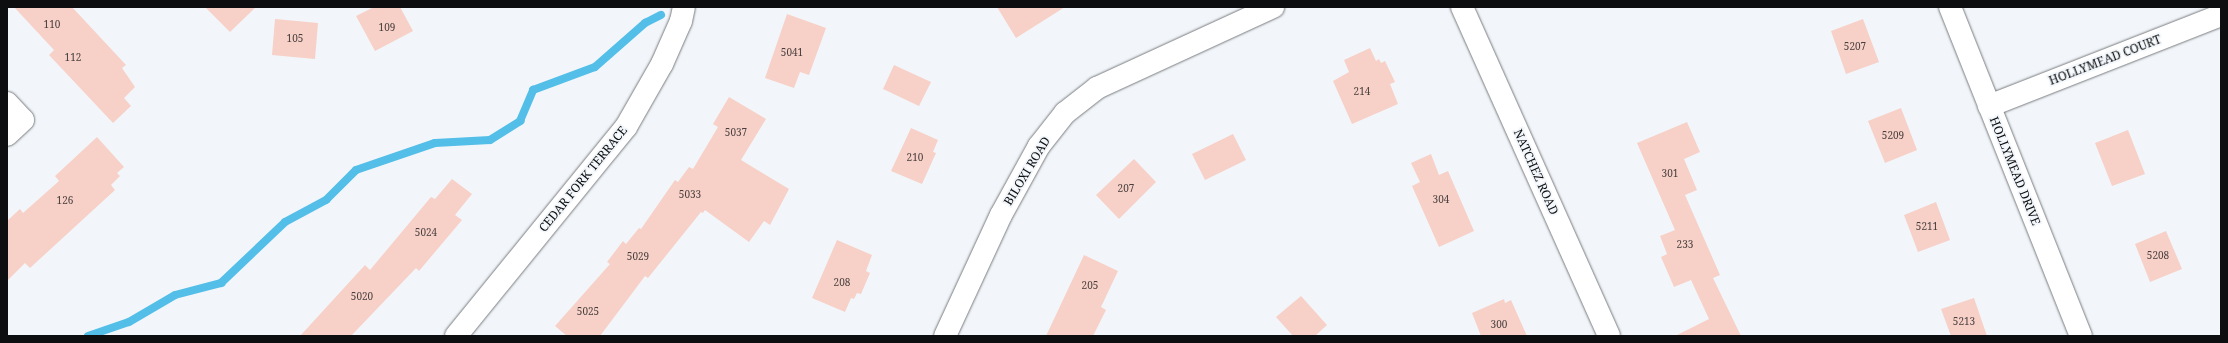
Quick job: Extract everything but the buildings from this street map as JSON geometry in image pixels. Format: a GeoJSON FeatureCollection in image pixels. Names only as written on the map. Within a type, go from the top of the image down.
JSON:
{"type":"FeatureCollection","features":[{"type":"Feature","properties":{"kind":"street","name":"CEDAR FORK TERRACE"},"geometry":{"type":"LineString","coordinates":[[456,336],[626,127],[662,64],[681,21],[684,7]]}},
{"type":"Feature","properties":{"kind":"street","name":"BILOXI ROAD"},"geometry":{"type":"LineString","coordinates":[[945,336],[1001,215],[1039,146],[1065,113],[1097,88],[1273,7]]}},
{"type":"Feature","properties":{"kind":"street","name":"NATCHEZ ROAD"},"geometry":{"type":"LineString","coordinates":[[1462,7],[1609,336]]}},
{"type":"Feature","properties":{"kind":"street","name":"HOLLYMEAD DRIVE"},"geometry":{"type":"LineString","coordinates":[[1950,7],[2081,336]]}},
{"type":"Feature","properties":{"kind":"street","name":"HOLLYMEAD COURT"},"geometry":{"type":"LineString","coordinates":[[1989,106],[2221,15]]}},
{"type":"Feature","properties":{"kind":"street"},"geometry":{"type":"LineString","coordinates":[[7,103],[23,120],[7,135]]}},
{"type":"Feature","properties":{"kind":"waterway"},"geometry":{"type":"LineString","coordinates":[[88,336],[129,322],[175,295],[221,283],[285,222],[326,200],[356,170],[435,143],[490,140],[520,121],[533,90],[595,67],[645,23],[661,15]]}}]}
